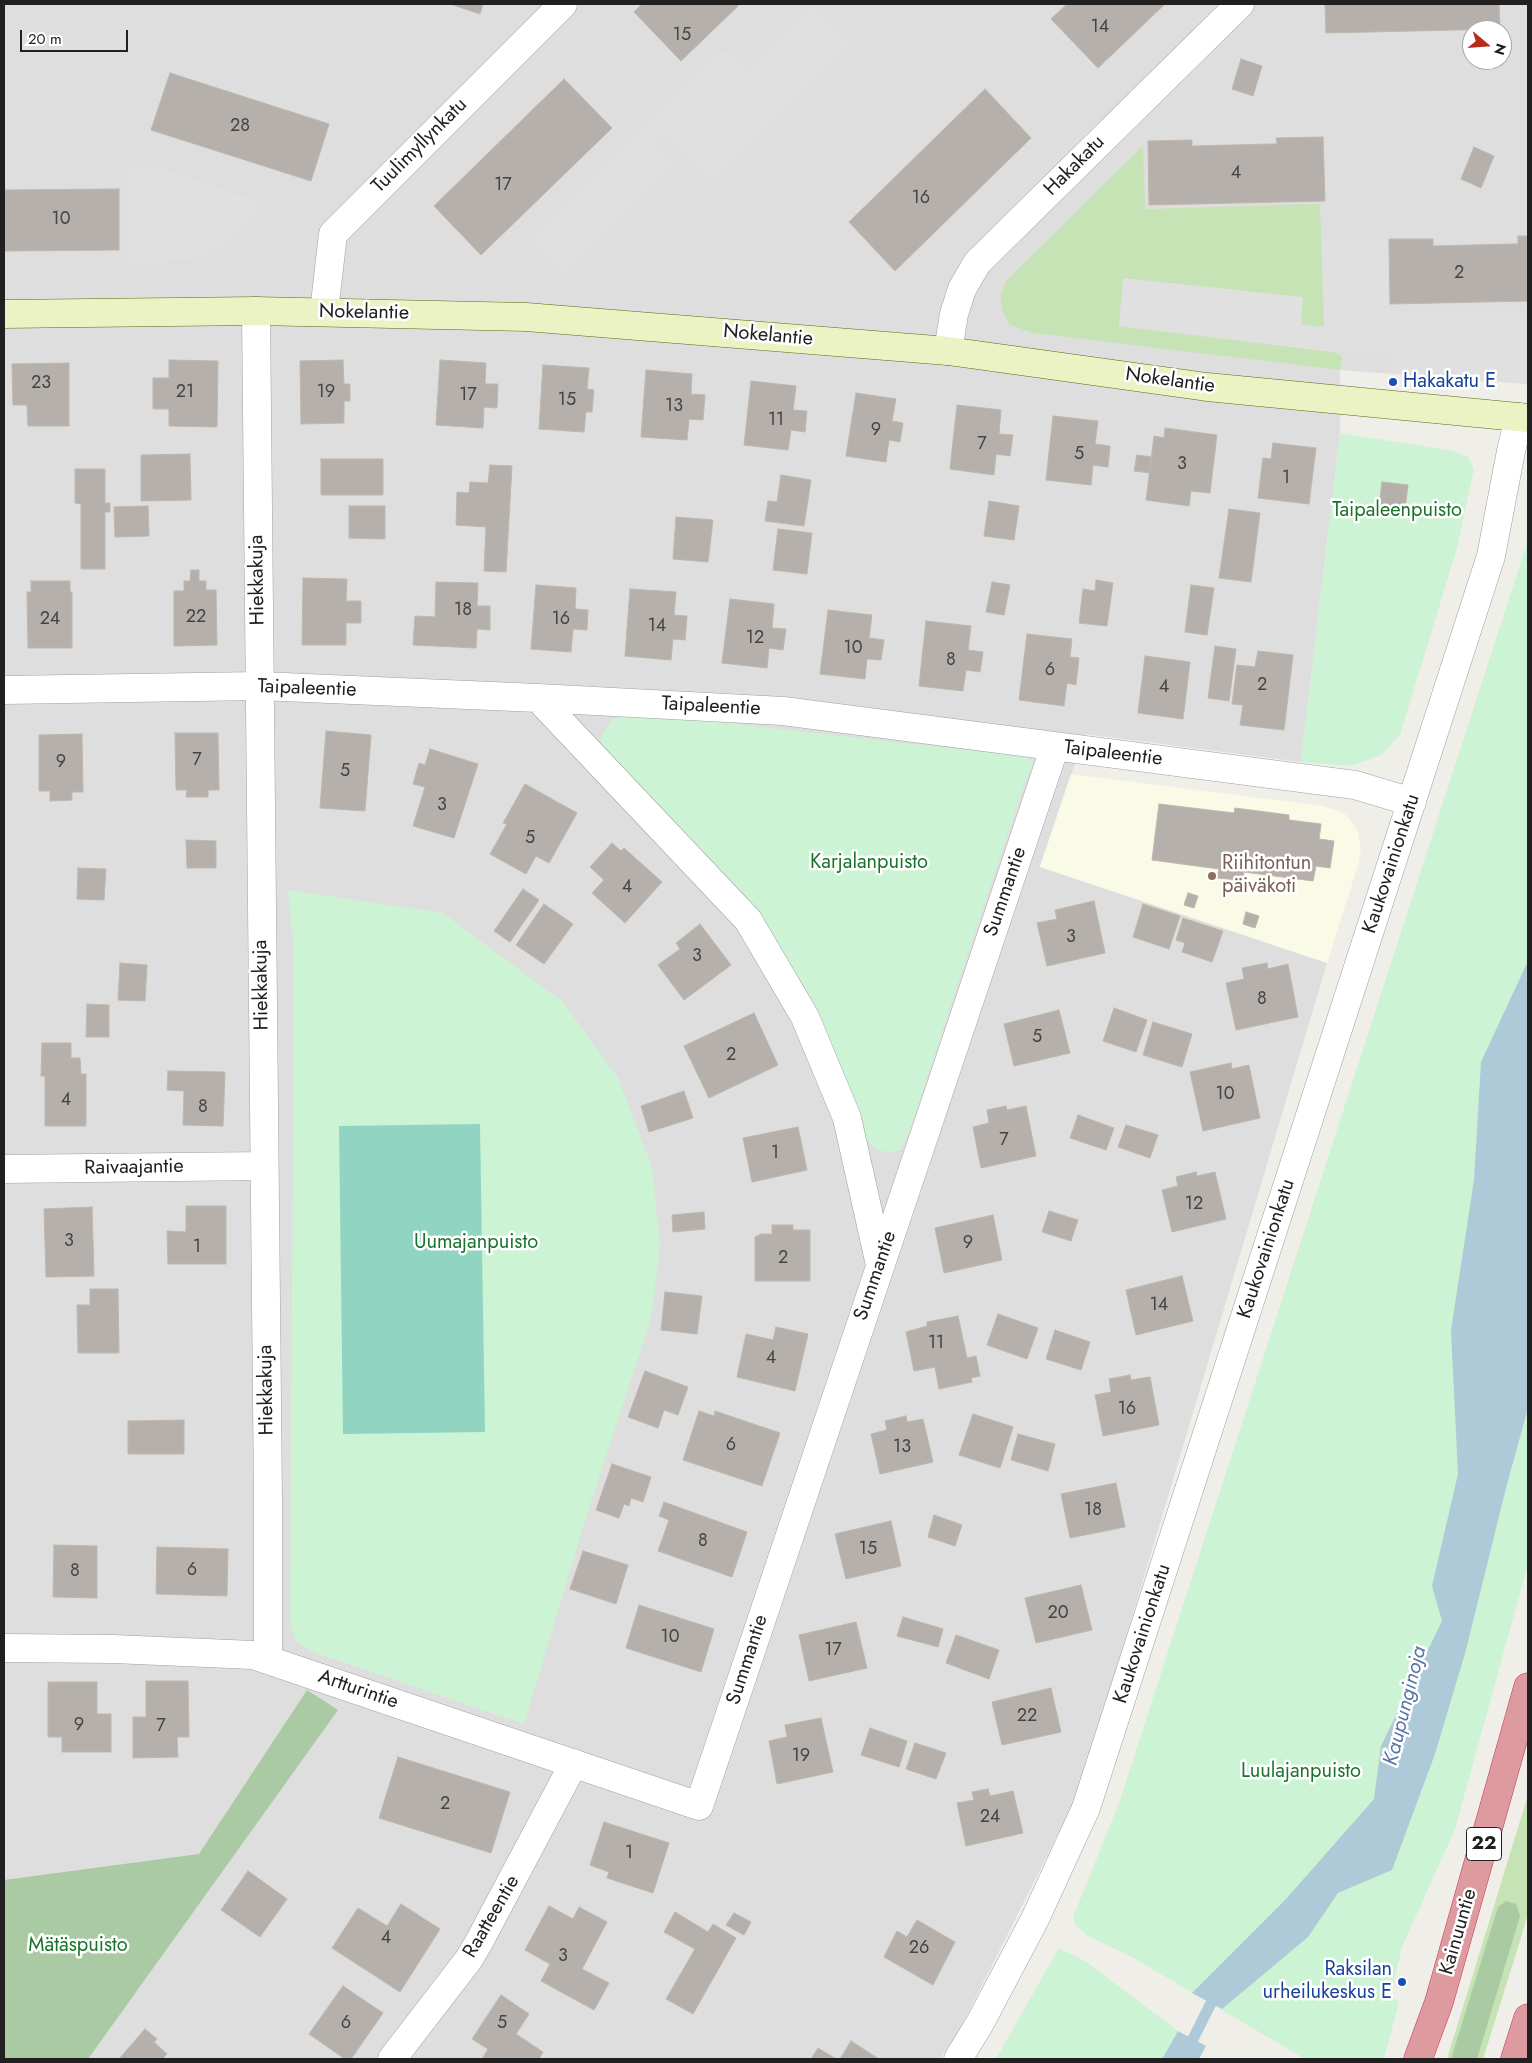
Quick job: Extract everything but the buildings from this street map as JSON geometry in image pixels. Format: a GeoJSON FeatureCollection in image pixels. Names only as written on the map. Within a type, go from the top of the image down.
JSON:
{"type":"FeatureCollection","features":[{"type":"Feature","properties":{"kind":"highway","name":"Kainuuntie"},"geometry":{"type":"LineString","coordinates":[[1418,2059],[1439,2002],[1528,1687]]}},
{"type":"Feature","properties":{"kind":"highway"},"geometry":{"type":"LineString","coordinates":[[1515,2059],[1528,2018]]}},
{"type":"Feature","properties":{"kind":"street","name":"Tuulimyllynkatu"},"geometry":{"type":"LineString","coordinates":[[324,312],[333,234],[563,4]]}},
{"type":"Feature","properties":{"kind":"street","name":"Hakakatu"},"geometry":{"type":"LineString","coordinates":[[948,351],[954,314],[962,289],[977,263],[1240,4]]}},
{"type":"Feature","properties":{"kind":"street","name":"Nokelantie"},"geometry":{"type":"LineString","coordinates":[[4,314],[256,311],[526,317],[948,351],[1207,387],[1524,418]]}},
{"type":"Feature","properties":{"kind":"street","name":"Hiekkakuja"},"geometry":{"type":"LineString","coordinates":[[256,311],[268,1660]]}},
{"type":"Feature","properties":{"kind":"street","name":"Kaukovainionkatu"},"geometry":{"type":"LineString","coordinates":[[958,2059],[980,2023],[1035,1919],[1086,1808],[1491,556],[1511,451],[1524,418]]}},
{"type":"Feature","properties":{"kind":"street","name":"Taipaleentie"},"geometry":{"type":"LineString","coordinates":[[4,690],[260,686],[538,698],[783,712],[1355,785],[1412,802]]}},
{"type":"Feature","properties":{"kind":"street"},"geometry":{"type":"LineString","coordinates":[[538,698],[748,920],[805,1018],[847,1118],[880,1265]]}},
{"type":"Feature","properties":{"kind":"street","name":"Summantie"},"geometry":{"type":"LineString","coordinates":[[699,1806],[1054,746]]}},
{"type":"Feature","properties":{"kind":"street","name":"Raivaajantie"},"geometry":{"type":"LineString","coordinates":[[4,1169],[264,1166]]}},
{"type":"Feature","properties":{"kind":"street","name":"Artturintie"},"geometry":{"type":"LineString","coordinates":[[4,1648],[113,1649],[252,1655],[699,1806]]}},
{"type":"Feature","properties":{"kind":"street","name":"Raatteentie"},"geometry":{"type":"LineString","coordinates":[[392,2059],[469,1959],[574,1763]]}},
{"type":"Feature","properties":{"kind":"shaded area"},"geometry":{"type":"Polygon","coordinates":[[[4,4],[1528,4],[1528,384],[1340,370],[1340,433],[1301,762],[1085,734],[1040,866],[1327,963],[1081,1788],[957,2035],[940,2059],[4,2059],[4,4]]]}},
{"type":"Feature","properties":{"kind":"shaded area"},"geometry":{"type":"Polygon","coordinates":[[[812,6],[850,45],[713,180],[664,131],[653,142],[675,165],[564,274],[530,239],[723,50],[745,72],[812,6]]]}},
{"type":"Feature","properties":{"kind":"shaded area"},"geometry":{"type":"Polygon","coordinates":[[[127,169],[166,170],[257,202],[255,215],[235,230],[210,255],[150,264],[128,265],[127,169]]]}},
{"type":"Feature","properties":{"kind":"shaded area"},"geometry":{"type":"Polygon","coordinates":[[[1322,239],[1386,239],[1389,311],[1528,312],[1527,384],[1392,374],[1393,353],[1333,352],[1119,326],[1123,278],[1303,297],[1301,325],[1324,327],[1322,239]]]}},
{"type":"Feature","properties":{"kind":"shaded area","name":"Riihitontun päiväkoti"},"geometry":{"type":"Polygon","coordinates":[[[1071,774],[1323,806],[1345,814],[1353,823],[1358,833],[1361,849],[1359,862],[1327,963],[1040,867],[1071,774]]]}},
{"type":"Feature","properties":{"kind":"green space"},"geometry":{"type":"Polygon","coordinates":[[[1143,146],[1145,209],[1320,204],[1324,327],[1301,325],[1302,297],[1119,326],[1333,352],[1340,355],[1342,359],[1340,370],[1033,333],[1010,325],[1003,312],[1000,295],[1007,280],[1143,146]]]}},
{"type":"Feature","properties":{"kind":"green space","name":"Taipaleenpuisto"},"geometry":{"type":"Polygon","coordinates":[[[1340,433],[1453,451],[1468,457],[1474,469],[1457,548],[1400,735],[1381,755],[1351,766],[1301,762],[1340,433]]]}},
{"type":"Feature","properties":{"kind":"green space","name":"Luulajanpuisto"},"geometry":{"type":"Polygon","coordinates":[[[1528,540],[1528,1564],[1455,1829],[1402,1947],[1390,1997],[1399,2002],[1384,2059],[1305,2059],[1132,1957],[1088,1936],[1076,1926],[1073,1917],[1119,1803],[1528,540]]]}},
{"type":"Feature","properties":{"kind":"green space","name":"Karjalanpuisto"},"geometry":{"type":"Polygon","coordinates":[[[629,712],[1029,757],[1033,765],[1025,782],[909,1133],[900,1150],[888,1153],[875,1148],[866,1139],[842,1069],[815,1006],[742,892],[602,748],[602,735],[612,720],[629,712]]]}},
{"type":"Feature","properties":{"kind":"green space","name":"Uumajanpuisto"},"geometry":{"type":"Polygon","coordinates":[[[288,890],[443,913],[563,1002],[618,1078],[652,1167],[660,1245],[651,1319],[588,1511],[524,1724],[313,1652],[296,1641],[290,1623],[294,952],[288,890]]]}},
{"type":"Feature","properties":{"kind":"green space"},"geometry":{"type":"Polygon","coordinates":[[[480,1124],[485,1432],[343,1434],[339,1126],[480,1124]]]}},
{"type":"Feature","properties":{"kind":"green space","name":"Mätäspuisto"},"geometry":{"type":"Polygon","coordinates":[[[307,1690],[338,1710],[88,2059],[4,2059],[4,1880],[199,1854],[307,1690]]]}},
{"type":"Feature","properties":{"kind":"green space"},"geometry":{"type":"Polygon","coordinates":[[[1528,1795],[1528,1913],[1520,1941],[1483,2059],[1447,2059],[1528,1795]]]}},
{"type":"Feature","properties":{"kind":"green space"},"geometry":{"type":"Polygon","coordinates":[[[1506,1901],[1516,1904],[1520,1916],[1477,2059],[1451,2059],[1498,1907],[1506,1901]]]}},
{"type":"Feature","properties":{"kind":"green space"},"geometry":{"type":"Polygon","coordinates":[[[1059,1948],[1085,1961],[1178,2031],[1162,2059],[996,2059],[1059,1948]]]}},
{"type":"Feature","properties":{"kind":"water","name":"Kaupunginoja"},"geometry":{"type":"Polygon","coordinates":[[[1528,961],[1528,1408],[1466,1650],[1435,1754],[1392,1870],[1338,1893],[1308,1937],[1222,2009],[1192,1993],[1286,1899],[1374,1799],[1381,1746],[1442,1621],[1432,1586],[1458,1474],[1451,1330],[1474,1180],[1481,1062],[1528,961]]]}},
{"type":"Feature","properties":{"kind":"water"},"geometry":{"type":"Polygon","coordinates":[[[1178,2031],[1206,2046],[1199,2059],[1162,2059],[1178,2031]]]}},
{"type":"Feature","properties":{"kind":"waterway","name":"Kaupunginoja"},"geometry":{"type":"LineString","coordinates":[[1183,2059],[1218,1989]]}},
{"type":"Feature","properties":{"kind":"place","name":"Hakakatu E"},"geometry":{"type":"Point","coordinates":[1393,382]}},
{"type":"Feature","properties":{"kind":"place","name":"Riihitontun päiväkoti"},"geometry":{"type":"Point","coordinates":[1212,876]}},
{"type":"Feature","properties":{"kind":"place","name":"Raksilan urheilukeskus E"},"geometry":{"type":"Point","coordinates":[1402,1982]}}]}
